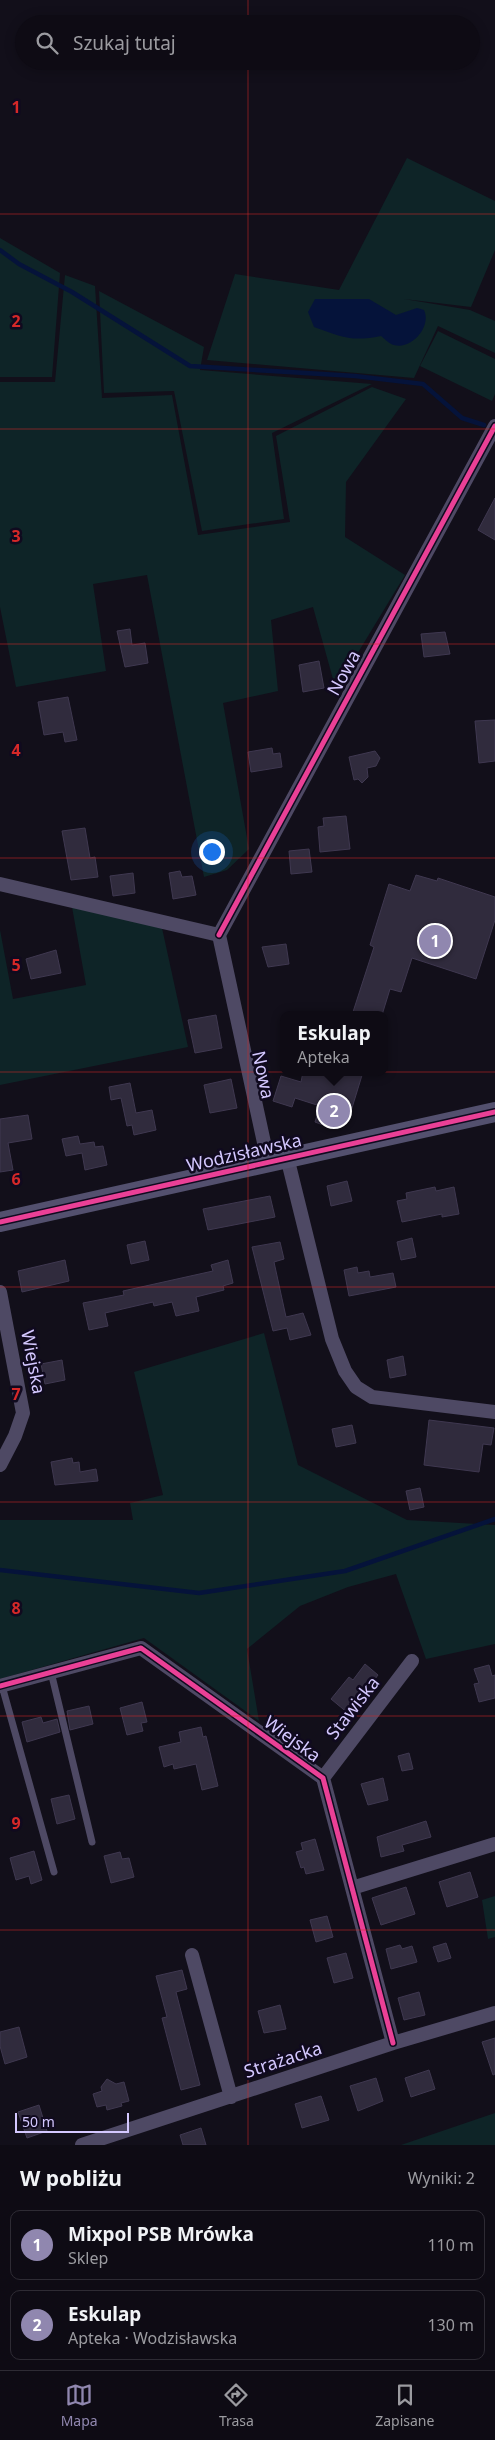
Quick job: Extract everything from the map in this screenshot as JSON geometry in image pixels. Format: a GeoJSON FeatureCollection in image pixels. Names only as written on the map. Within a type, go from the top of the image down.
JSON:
{"type":"FeatureCollection","features":[{"type":"Feature","properties":{"kind":"street","name":"Nowa"},"geometry":{"type":"LineString","coordinates":[[277,1159],[219,935],[495,426]]}},
{"type":"Feature","properties":{"kind":"street"},"geometry":{"type":"LineString","coordinates":[[0,884],[219,935]]}},
{"type":"Feature","properties":{"kind":"street","name":"Wodzisławska"},"geometry":{"type":"LineString","coordinates":[[0,1222],[495,1112]]}},
{"type":"Feature","properties":{"kind":"street","name":"Wodzisławska"},"geometry":{"type":"LineString","coordinates":[[277,1159],[332,1339],[345,1371],[356,1387],[372,1397],[495,1412]]}},
{"type":"Feature","properties":{"kind":"street","name":"Wiejska"},"geometry":{"type":"LineString","coordinates":[[0,1292],[23,1413],[15,1436],[0,1465]]}},
{"type":"Feature","properties":{"kind":"street","name":"Wiejska"},"geometry":{"type":"LineString","coordinates":[[1,1686],[141,1648],[323,1778],[394,2043]]}},
{"type":"Feature","properties":{"kind":"street","name":"Stawiska"},"geometry":{"type":"LineString","coordinates":[[323,1778],[412,1661]]}},
{"type":"Feature","properties":{"kind":"street"},"geometry":{"type":"LineString","coordinates":[[352,1888],[495,1844]]}},
{"type":"Feature","properties":{"kind":"street"},"geometry":{"type":"LineString","coordinates":[[192,1955],[231,2096]]}},
{"type":"Feature","properties":{"kind":"street","name":"Strażacka"},"geometry":{"type":"LineString","coordinates":[[82,2145],[394,2043],[495,2013]]}},
{"type":"Feature","properties":{"kind":"lane"},"geometry":{"type":"LineString","coordinates":[[51,1672],[92,1842]]}},
{"type":"Feature","properties":{"kind":"lane"},"geometry":{"type":"LineString","coordinates":[[1,1686],[54,1872]]}},
{"type":"Feature","properties":{"kind":"green space"},"geometry":{"type":"Polygon","coordinates":[[[407,158],[495,201],[495,250],[471,307],[404,299],[470,310],[495,321],[495,353],[438,326],[414,378],[207,360],[235,274],[339,290],[407,158]]]}},
{"type":"Feature","properties":{"kind":"green space"},"geometry":{"type":"Polygon","coordinates":[[[0,238],[60,273],[52,377],[0,377],[0,238]]]}},
{"type":"Feature","properties":{"kind":"green space"},"geometry":{"type":"Polygon","coordinates":[[[65,275],[95,286],[102,398],[172,395],[198,535],[290,522],[276,436],[372,387],[406,399],[346,482],[345,537],[405,575],[345,674],[333,679],[313,607],[271,620],[278,691],[223,703],[249,849],[227,870],[204,877],[147,575],[93,584],[106,671],[16,687],[0,607],[0,382],[55,382],[65,275]]]}},
{"type":"Feature","properties":{"kind":"green space"},"geometry":{"type":"Polygon","coordinates":[[[99,291],[204,347],[200,370],[372,384],[272,433],[284,519],[202,531],[174,391],[104,393],[99,291]]]}},
{"type":"Feature","properties":{"kind":"green space"},"geometry":{"type":"Polygon","coordinates":[[[438,331],[495,359],[495,394],[492,401],[420,366],[438,331]]]}},
{"type":"Feature","properties":{"kind":"green space"},"geometry":{"type":"Polygon","coordinates":[[[72,907],[162,928],[188,1047],[0,1085],[0,930],[13,999],[86,985],[72,907]]]}},
{"type":"Feature","properties":{"kind":"green space"},"geometry":{"type":"Polygon","coordinates":[[[264,1333],[298,1465],[407,1520],[495,1525],[495,1644],[426,1659],[396,1574],[348,1587],[300,1606],[247,1649],[259,1721],[144,1638],[0,1679],[0,1520],[133,1520],[130,1503],[163,1495],[134,1372],[264,1333]]]}},
{"type":"Feature","properties":{"kind":"green space"},"geometry":{"type":"Polygon","coordinates":[[[495,1896],[495,1937],[488,1939],[482,1900],[495,1896]]]}},
{"type":"Feature","properties":{"kind":"green space"},"geometry":{"type":"Polygon","coordinates":[[[495,2113],[495,2145],[401,2145],[495,2113]]]}},
{"type":"Feature","properties":{"kind":"water"},"geometry":{"type":"Polygon","coordinates":[[[315,299],[369,299],[396,315],[417,308],[424,310],[425,323],[423,330],[413,341],[400,346],[390,344],[381,336],[362,339],[347,338],[314,327],[308,312],[315,299]]]}},
{"type":"Feature","properties":{"kind":"building"},"geometry":{"type":"Polygon","coordinates":[[[495,498],[495,540],[478,530],[495,498]]]}},
{"type":"Feature","properties":{"kind":"building"},"geometry":{"type":"Polygon","coordinates":[[[130,629],[132,645],[145,643],[148,663],[125,667],[117,631],[130,629]]]}},
{"type":"Feature","properties":{"kind":"building"},"geometry":{"type":"Polygon","coordinates":[[[445,632],[450,654],[424,657],[421,634],[445,632]]]}},
{"type":"Feature","properties":{"kind":"building"},"geometry":{"type":"Polygon","coordinates":[[[319,661],[324,688],[303,692],[299,665],[319,661]]]}},
{"type":"Feature","properties":{"kind":"building"},"geometry":{"type":"Polygon","coordinates":[[[68,697],[77,740],[65,742],[63,732],[44,735],[38,702],[68,697]]]}},
{"type":"Feature","properties":{"kind":"building"},"geometry":{"type":"Polygon","coordinates":[[[495,720],[495,761],[479,763],[475,721],[495,720]]]}},
{"type":"Feature","properties":{"kind":"building"},"geometry":{"type":"Polygon","coordinates":[[[272,748],[273,754],[280,753],[282,767],[251,772],[248,752],[272,748]]]}},
{"type":"Feature","properties":{"kind":"building"},"geometry":{"type":"Polygon","coordinates":[[[375,751],[380,758],[376,766],[367,768],[368,777],[362,783],[358,779],[354,780],[349,757],[375,751]]]}},
{"type":"Feature","properties":{"kind":"building"},"geometry":{"type":"Polygon","coordinates":[[[346,816],[350,849],[320,852],[318,827],[324,826],[323,818],[346,816]]]}},
{"type":"Feature","properties":{"kind":"building"},"geometry":{"type":"Polygon","coordinates":[[[85,828],[90,858],[95,857],[98,877],[71,880],[62,831],[85,828]]]}},
{"type":"Feature","properties":{"kind":"building"},"geometry":{"type":"Polygon","coordinates":[[[309,849],[312,872],[291,874],[289,851],[309,849]]]}},
{"type":"Feature","properties":{"kind":"building"},"geometry":{"type":"Polygon","coordinates":[[[180,871],[182,877],[192,876],[196,895],[173,899],[169,873],[180,871]]]}},
{"type":"Feature","properties":{"kind":"building"},"geometry":{"type":"Polygon","coordinates":[[[133,873],[135,893],[113,896],[110,876],[133,873]]]}},
{"type":"Feature","properties":{"kind":"building"},"geometry":{"type":"Polygon","coordinates":[[[416,875],[437,881],[438,878],[495,897],[495,920],[476,979],[412,958],[401,992],[390,989],[383,1011],[353,1011],[374,947],[370,945],[389,884],[410,891],[416,875]]]}},
{"type":"Feature","properties":{"kind":"building"},"geometry":{"type":"Polygon","coordinates":[[[286,944],[289,964],[268,967],[262,947],[286,944]]]}},
{"type":"Feature","properties":{"kind":"building"},"geometry":{"type":"Polygon","coordinates":[[[56,950],[61,973],[31,979],[26,959],[56,950]]]}},
{"type":"Feature","properties":{"kind":"building"},"geometry":{"type":"Polygon","coordinates":[[[216,1015],[222,1048],[195,1053],[188,1020],[216,1015]]]}},
{"type":"Feature","properties":{"kind":"building"},"geometry":{"type":"Polygon","coordinates":[[[281,1076],[301,1082],[302,1076],[362,1076],[348,1121],[323,1125],[315,1122],[320,1106],[295,1098],[292,1107],[273,1101],[281,1076]]]}},
{"type":"Feature","properties":{"kind":"building"},"geometry":{"type":"Polygon","coordinates":[[[231,1079],[237,1108],[210,1113],[204,1085],[231,1079]]]}},
{"type":"Feature","properties":{"kind":"building"},"geometry":{"type":"Polygon","coordinates":[[[130,1083],[136,1113],[152,1110],[156,1130],[134,1135],[132,1125],[127,1126],[121,1098],[111,1100],[109,1087],[130,1083]]]}},
{"type":"Feature","properties":{"kind":"building"},"geometry":{"type":"Polygon","coordinates":[[[28,1115],[32,1139],[8,1143],[13,1170],[0,1172],[0,1119],[28,1115]]]}},
{"type":"Feature","properties":{"kind":"building"},"geometry":{"type":"Polygon","coordinates":[[[78,1136],[80,1144],[94,1142],[95,1147],[103,1146],[107,1165],[85,1170],[82,1153],[66,1156],[62,1139],[78,1136]]]}},
{"type":"Feature","properties":{"kind":"building"},"geometry":{"type":"Polygon","coordinates":[[[347,1181],[352,1201],[331,1206],[327,1186],[347,1181]]]}},
{"type":"Feature","properties":{"kind":"building"},"geometry":{"type":"Polygon","coordinates":[[[435,1187],[436,1191],[454,1187],[459,1214],[442,1217],[442,1214],[402,1222],[397,1201],[407,1199],[406,1193],[435,1187]]]}},
{"type":"Feature","properties":{"kind":"building"},"geometry":{"type":"Polygon","coordinates":[[[270,1196],[275,1217],[208,1230],[203,1209],[270,1196]]]}},
{"type":"Feature","properties":{"kind":"building"},"geometry":{"type":"Polygon","coordinates":[[[412,1238],[416,1257],[401,1260],[397,1242],[412,1238]]]}},
{"type":"Feature","properties":{"kind":"building"},"geometry":{"type":"Polygon","coordinates":[[[145,1241],[149,1260],[131,1264],[127,1245],[145,1241]]]}},
{"type":"Feature","properties":{"kind":"building"},"geometry":{"type":"Polygon","coordinates":[[[280,1242],[284,1259],[274,1262],[286,1317],[303,1313],[311,1335],[290,1340],[287,1328],[273,1331],[252,1247],[280,1242]]]}},
{"type":"Feature","properties":{"kind":"building"},"geometry":{"type":"Polygon","coordinates":[[[65,1260],[69,1281],[22,1292],[18,1271],[65,1260]]]}},
{"type":"Feature","properties":{"kind":"building"},"geometry":{"type":"Polygon","coordinates":[[[228,1260],[233,1283],[223,1286],[224,1290],[196,1297],[199,1311],[176,1316],[172,1302],[154,1306],[153,1302],[105,1313],[108,1326],[89,1330],[83,1303],[124,1295],[123,1291],[213,1271],[211,1265],[228,1260]]]}},
{"type":"Feature","properties":{"kind":"building"},"geometry":{"type":"Polygon","coordinates":[[[357,1267],[358,1273],[369,1271],[370,1277],[393,1273],[396,1287],[349,1296],[344,1270],[357,1267]]]}},
{"type":"Feature","properties":{"kind":"building"},"geometry":{"type":"Polygon","coordinates":[[[403,1356],[406,1375],[390,1378],[387,1360],[403,1356]]]}},
{"type":"Feature","properties":{"kind":"building"},"geometry":{"type":"Polygon","coordinates":[[[62,1360],[65,1380],[45,1384],[41,1364],[62,1360]]]}},
{"type":"Feature","properties":{"kind":"building"},"geometry":{"type":"Polygon","coordinates":[[[429,1420],[494,1428],[491,1445],[483,1444],[479,1472],[424,1465],[429,1420]]]}},
{"type":"Feature","properties":{"kind":"building"},"geometry":{"type":"Polygon","coordinates":[[[352,1425],[356,1443],[336,1447],[332,1429],[352,1425]]]}},
{"type":"Feature","properties":{"kind":"building"},"geometry":{"type":"Polygon","coordinates":[[[72,1458],[73,1463],[79,1462],[80,1472],[96,1469],[98,1481],[55,1485],[51,1462],[72,1458]]]}},
{"type":"Feature","properties":{"kind":"building"},"geometry":{"type":"Polygon","coordinates":[[[420,1488],[424,1507],[410,1510],[406,1491],[420,1488]]]}},
{"type":"Feature","properties":{"kind":"building"},"geometry":{"type":"Polygon","coordinates":[[[365,1664],[378,1675],[349,1714],[331,1699],[349,1677],[353,1680],[365,1664]]]}},
{"type":"Feature","properties":{"kind":"building"},"geometry":{"type":"Polygon","coordinates":[[[489,1665],[492,1676],[495,1675],[495,1698],[479,1702],[474,1684],[479,1683],[474,1669],[489,1665]]]}},
{"type":"Feature","properties":{"kind":"building"},"geometry":{"type":"Polygon","coordinates":[[[142,1702],[147,1722],[141,1723],[143,1731],[127,1735],[120,1708],[142,1702]]]}},
{"type":"Feature","properties":{"kind":"building"},"geometry":{"type":"Polygon","coordinates":[[[89,1706],[93,1724],[70,1730],[67,1711],[89,1706]]]}},
{"type":"Feature","properties":{"kind":"building"},"geometry":{"type":"Polygon","coordinates":[[[41,1717],[43,1723],[57,1719],[60,1732],[27,1742],[22,1722],[41,1717]]]}},
{"type":"Feature","properties":{"kind":"building"},"geometry":{"type":"Polygon","coordinates":[[[201,1727],[203,1737],[206,1736],[218,1786],[202,1790],[196,1764],[174,1769],[173,1764],[164,1767],[159,1747],[181,1742],[179,1732],[201,1727]]]}},
{"type":"Feature","properties":{"kind":"building"},"geometry":{"type":"Polygon","coordinates":[[[409,1753],[413,1769],[402,1771],[398,1756],[409,1753]]]}},
{"type":"Feature","properties":{"kind":"building"},"geometry":{"type":"Polygon","coordinates":[[[383,1778],[388,1800],[368,1805],[361,1784],[383,1778]]]}},
{"type":"Feature","properties":{"kind":"building"},"geometry":{"type":"Polygon","coordinates":[[[69,1795],[75,1819],[57,1824],[51,1799],[69,1795]]]}},
{"type":"Feature","properties":{"kind":"building"},"geometry":{"type":"Polygon","coordinates":[[[426,1821],[431,1837],[402,1845],[404,1851],[381,1857],[377,1837],[426,1821]]]}},
{"type":"Feature","properties":{"kind":"building"},"geometry":{"type":"Polygon","coordinates":[[[315,1839],[324,1870],[306,1874],[304,1867],[301,1868],[296,1852],[303,1850],[301,1843],[315,1839]]]}},
{"type":"Feature","properties":{"kind":"building"},"geometry":{"type":"Polygon","coordinates":[[[34,1851],[42,1880],[31,1884],[29,1876],[16,1880],[10,1858],[34,1851]]]}},
{"type":"Feature","properties":{"kind":"building"},"geometry":{"type":"Polygon","coordinates":[[[120,1852],[122,1859],[129,1858],[134,1877],[111,1883],[104,1856],[120,1852]]]}},
{"type":"Feature","properties":{"kind":"building"},"geometry":{"type":"Polygon","coordinates":[[[470,1872],[478,1897],[447,1907],[439,1882],[470,1872]]]}},
{"type":"Feature","properties":{"kind":"building"},"geometry":{"type":"Polygon","coordinates":[[[406,1887],[415,1914],[381,1925],[372,1898],[406,1887]]]}},
{"type":"Feature","properties":{"kind":"building"},"geometry":{"type":"Polygon","coordinates":[[[327,1916],[333,1937],[316,1942],[310,1920],[327,1916]]]}},
{"type":"Feature","properties":{"kind":"building"},"geometry":{"type":"Polygon","coordinates":[[[446,1943],[451,1958],[438,1962],[433,1947],[446,1943]]]}},
{"type":"Feature","properties":{"kind":"building"},"geometry":{"type":"Polygon","coordinates":[[[400,1945],[402,1949],[412,1946],[417,1962],[391,1969],[386,1949],[400,1945]]]}},
{"type":"Feature","properties":{"kind":"building"},"geometry":{"type":"Polygon","coordinates":[[[346,1953],[353,1978],[334,1983],[327,1958],[346,1953]]]}},
{"type":"Feature","properties":{"kind":"building"},"geometry":{"type":"Polygon","coordinates":[[[182,1970],[187,1989],[176,1992],[200,2085],[181,2090],[162,2018],[167,2017],[156,1976],[182,1970]]]}},
{"type":"Feature","properties":{"kind":"building"},"geometry":{"type":"Polygon","coordinates":[[[419,1992],[425,2015],[404,2020],[398,1998],[419,1992]]]}},
{"type":"Feature","properties":{"kind":"building"},"geometry":{"type":"Polygon","coordinates":[[[280,2005],[286,2029],[264,2033],[258,2011],[280,2005]]]}},
{"type":"Feature","properties":{"kind":"building"},"geometry":{"type":"Polygon","coordinates":[[[19,2027],[27,2057],[5,2064],[0,2046],[0,2032],[19,2027]]]}},
{"type":"Feature","properties":{"kind":"building"},"geometry":{"type":"Polygon","coordinates":[[[495,2038],[495,2074],[493,2075],[482,2042],[495,2038]]]}},
{"type":"Feature","properties":{"kind":"building"},"geometry":{"type":"Polygon","coordinates":[[[429,2070],[435,2089],[411,2097],[405,2078],[429,2070]]]}},
{"type":"Feature","properties":{"kind":"building"},"geometry":{"type":"Polygon","coordinates":[[[376,2078],[383,2101],[358,2111],[350,2086],[376,2078]]]}},
{"type":"Feature","properties":{"kind":"building"},"geometry":{"type":"Polygon","coordinates":[[[107,2079],[116,2084],[124,2082],[129,2101],[121,2103],[122,2106],[107,2110],[106,2105],[97,2107],[93,2094],[102,2091],[101,2087],[107,2079]]]}},
{"type":"Feature","properties":{"kind":"building"},"geometry":{"type":"Polygon","coordinates":[[[321,2096],[329,2120],[302,2128],[295,2104],[321,2096]]]}},
{"type":"Feature","properties":{"kind":"building"},"geometry":{"type":"Polygon","coordinates":[[[39,2105],[47,2131],[27,2138],[18,2112],[39,2105]]]}},
{"type":"Feature","properties":{"kind":"building"},"geometry":{"type":"Polygon","coordinates":[[[201,2128],[206,2145],[183,2145],[180,2135],[201,2128]]]}},
{"type":"Feature","properties":{"kind":"waterway"},"geometry":{"type":"LineString","coordinates":[[0,250],[19,264],[72,292],[190,366],[355,376],[423,384],[462,418],[484,425]]}},
{"type":"Feature","properties":{"kind":"waterway"},"geometry":{"type":"LineString","coordinates":[[0,1570],[199,1593],[345,1571],[495,1519]]}},
{"type":"Feature","properties":{"kind":"cycle path"},"geometry":{"type":"LineString","coordinates":[[219,935],[495,426]]}},
{"type":"Feature","properties":{"kind":"cycle path"},"geometry":{"type":"LineString","coordinates":[[0,1222],[495,1112]]}},
{"type":"Feature","properties":{"kind":"cycle path"},"geometry":{"type":"LineString","coordinates":[[0,1686],[141,1648],[323,1778],[393,2043]]}},
{"type":"Feature","properties":{"kind":"place","name":"Mixpol PSB Mrówka"},"geometry":{"type":"Point","coordinates":[435,941]}},
{"type":"Feature","properties":{"kind":"place","name":"Eskulap"},"geometry":{"type":"Point","coordinates":[334,1111]}}]}
